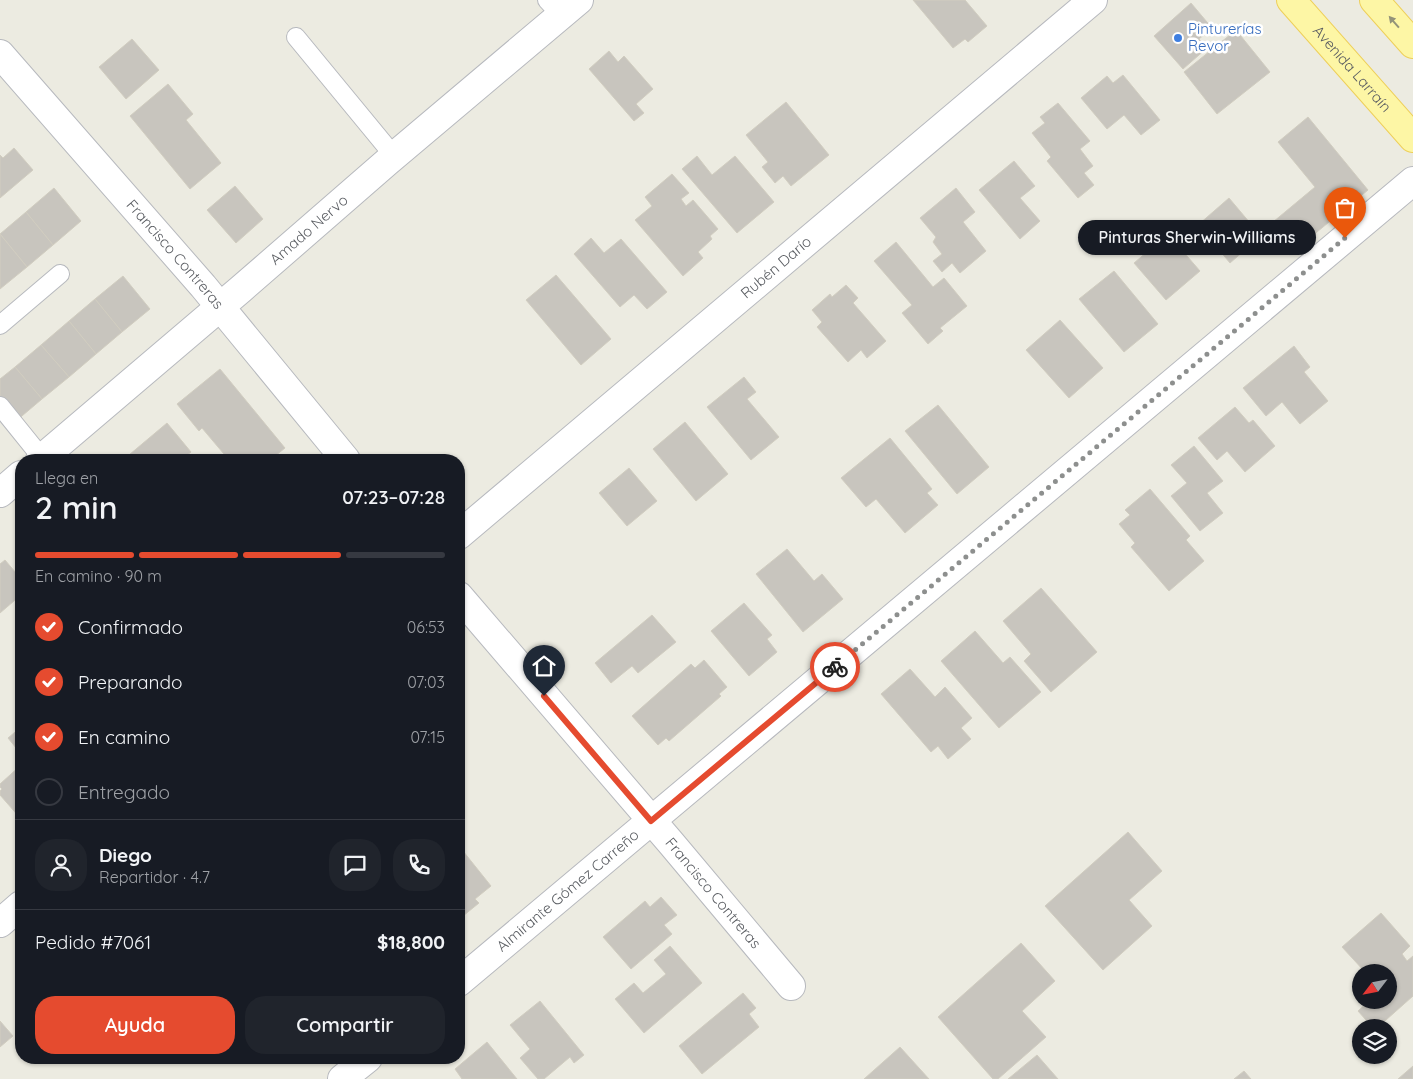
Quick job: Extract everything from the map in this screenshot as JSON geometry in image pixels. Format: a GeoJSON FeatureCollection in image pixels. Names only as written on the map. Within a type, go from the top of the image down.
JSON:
{"type":"FeatureCollection","features":[{"type":"Feature","properties":{"kind":"main road","name":"Avenida Larraín"},"geometry":{"type":"LineString","coordinates":[[1291,0],[1413,138]]}},
{"type":"Feature","properties":{"kind":"main road"},"geometry":{"type":"LineString","coordinates":[[1374,0],[1413,44]]}},
{"type":"Feature","properties":{"kind":"street","name":"Rubén Darío"},"geometry":{"type":"LineString","coordinates":[[465,530],[1093,0]]}},
{"type":"Feature","properties":{"kind":"street","name":"Amado Nervo"},"geometry":{"type":"LineString","coordinates":[[47,454],[394,156],[562,5]]}},
{"type":"Feature","properties":{"kind":"street","name":"Francisco Contreras"},"geometry":{"type":"LineString","coordinates":[[0,54],[220,306],[341,454]]}},
{"type":"Feature","properties":{"kind":"street","name":"Almirante Gómez Carreño"},"geometry":{"type":"LineString","coordinates":[[465,977],[1413,181]]}},
{"type":"Feature","properties":{"kind":"street"},"geometry":{"type":"LineString","coordinates":[[0,493],[15,481]]}},
{"type":"Feature","properties":{"kind":"street","name":"Francisco Contreras"},"geometry":{"type":"LineString","coordinates":[[465,603],[791,986]]}},
{"type":"Feature","properties":{"kind":"street"},"geometry":{"type":"LineString","coordinates":[[0,923],[15,910]]}},
{"type":"Feature","properties":{"kind":"street"},"geometry":{"type":"LineString","coordinates":[[342,1079],[361,1064]]}},
{"type":"Feature","properties":{"kind":"lane"},"geometry":{"type":"LineString","coordinates":[[296,37],[394,156]]}},
{"type":"Feature","properties":{"kind":"lane"},"geometry":{"type":"LineString","coordinates":[[0,325],[60,274]]}},
{"type":"Feature","properties":{"kind":"lane"},"geometry":{"type":"LineString","coordinates":[[0,406],[37,454]]}},
{"type":"Feature","properties":{"kind":"building"},"geometry":{"type":"Polygon","coordinates":[[[913,0],[965,0],[987,26],[968,42],[965,39],[953,48],[913,0]]]}},
{"type":"Feature","properties":{"kind":"building","name":"Pinturerías Revor"},"geometry":{"type":"Polygon","coordinates":[[[1191,3],[1212,28],[1199,39],[1207,48],[1183,69],[1154,36],[1191,3]]]}},
{"type":"Feature","properties":{"kind":"building"},"geometry":{"type":"Polygon","coordinates":[[[1236,30],[1270,72],[1217,114],[1184,72],[1236,30]]]}},
{"type":"Feature","properties":{"kind":"building"},"geometry":{"type":"Polygon","coordinates":[[[132,39],[159,70],[126,99],[99,67],[132,39]]]}},
{"type":"Feature","properties":{"kind":"building"},"geometry":{"type":"Polygon","coordinates":[[[609,51],[618,62],[624,56],[653,89],[636,104],[644,113],[634,121],[589,69],[609,51]]]}},
{"type":"Feature","properties":{"kind":"building"},"geometry":{"type":"Polygon","coordinates":[[[1123,75],[1160,120],[1141,135],[1124,115],[1107,129],[1081,98],[1107,76],[1113,83],[1123,75]]]}},
{"type":"Feature","properties":{"kind":"building"},"geometry":{"type":"Polygon","coordinates":[[[168,84],[193,114],[186,120],[221,163],[190,189],[130,116],[168,84]]]}},
{"type":"Feature","properties":{"kind":"building"},"geometry":{"type":"Polygon","coordinates":[[[786,102],[829,155],[791,186],[783,176],[775,183],[762,167],[768,162],[746,135],[786,102]]]}},
{"type":"Feature","properties":{"kind":"building"},"geometry":{"type":"Polygon","coordinates":[[[1058,103],[1090,141],[1080,149],[1093,166],[1084,173],[1094,185],[1078,198],[1047,161],[1051,157],[1032,133],[1045,123],[1040,117],[1058,103]]]}},
{"type":"Feature","properties":{"kind":"building"},"geometry":{"type":"Polygon","coordinates":[[[1308,117],[1368,190],[1289,255],[1267,227],[1315,187],[1278,142],[1308,117]]]}},
{"type":"Feature","properties":{"kind":"building"},"geometry":{"type":"Polygon","coordinates":[[[14,148],[33,170],[0,198],[0,155],[3,158],[14,148]]]}},
{"type":"Feature","properties":{"kind":"building"},"geometry":{"type":"Polygon","coordinates":[[[697,156],[712,175],[735,156],[774,202],[737,233],[682,169],[697,156]]]}},
{"type":"Feature","properties":{"kind":"building"},"geometry":{"type":"Polygon","coordinates":[[[1014,161],[1035,186],[1020,198],[1040,221],[1020,239],[979,190],[1014,161]]]}},
{"type":"Feature","properties":{"kind":"building"},"geometry":{"type":"Polygon","coordinates":[[[672,174],[689,193],[681,199],[686,206],[693,200],[718,229],[710,236],[712,239],[698,252],[703,258],[683,276],[635,220],[652,206],[645,197],[672,174]]]}},
{"type":"Feature","properties":{"kind":"building"},"geometry":{"type":"Polygon","coordinates":[[[235,186],[263,219],[236,243],[207,210],[235,186]]]}},
{"type":"Feature","properties":{"kind":"building"},"geometry":{"type":"Polygon","coordinates":[[[54,188],[81,221],[53,245],[26,212],[54,188]]]}},
{"type":"Feature","properties":{"kind":"building"},"geometry":{"type":"Polygon","coordinates":[[[956,188],[975,212],[963,222],[986,251],[960,273],[952,263],[942,272],[933,261],[942,254],[933,242],[936,237],[920,218],[956,188]]]}},
{"type":"Feature","properties":{"kind":"building"},"geometry":{"type":"Polygon","coordinates":[[[1229,198],[1261,236],[1230,263],[1198,225],[1229,198]]]}},
{"type":"Feature","properties":{"kind":"building"},"geometry":{"type":"Polygon","coordinates":[[[26,212],[53,245],[27,267],[0,234],[26,212]]]}},
{"type":"Feature","properties":{"kind":"building"},"geometry":{"type":"Polygon","coordinates":[[[0,234],[27,267],[0,289],[0,234]]]}},
{"type":"Feature","properties":{"kind":"building"},"geometry":{"type":"Polygon","coordinates":[[[1168,234],[1200,271],[1166,300],[1134,263],[1168,234]]]}},
{"type":"Feature","properties":{"kind":"building"},"geometry":{"type":"Polygon","coordinates":[[[591,238],[604,253],[621,239],[667,292],[647,309],[634,295],[620,307],[574,254],[591,238]]]}},
{"type":"Feature","properties":{"kind":"building"},"geometry":{"type":"Polygon","coordinates":[[[896,242],[933,287],[944,278],[967,306],[940,328],[943,331],[928,344],[902,313],[912,305],[874,261],[896,242]]]}},
{"type":"Feature","properties":{"kind":"building"},"geometry":{"type":"Polygon","coordinates":[[[1114,271],[1158,324],[1124,352],[1079,299],[1114,271]]]}},
{"type":"Feature","properties":{"kind":"building"},"geometry":{"type":"Polygon","coordinates":[[[556,275],[611,339],[581,365],[526,300],[556,275]]]}},
{"type":"Feature","properties":{"kind":"building"},"geometry":{"type":"Polygon","coordinates":[[[123,276],[150,309],[122,332],[95,299],[123,276]]]}},
{"type":"Feature","properties":{"kind":"building"},"geometry":{"type":"Polygon","coordinates":[[[846,285],[858,298],[853,303],[886,341],[867,358],[861,350],[848,362],[817,327],[822,322],[812,310],[830,294],[832,297],[846,285]]]}},
{"type":"Feature","properties":{"kind":"building"},"geometry":{"type":"Polygon","coordinates":[[[95,299],[122,332],[96,354],[69,321],[95,299]]]}},
{"type":"Feature","properties":{"kind":"building"},"geometry":{"type":"Polygon","coordinates":[[[1060,320],[1103,368],[1069,398],[1026,350],[1060,320]]]}},
{"type":"Feature","properties":{"kind":"building"},"geometry":{"type":"Polygon","coordinates":[[[69,321],[96,354],[69,377],[41,345],[69,321]]]}},
{"type":"Feature","properties":{"kind":"building"},"geometry":{"type":"Polygon","coordinates":[[[41,345],[69,377],[42,399],[15,367],[41,345]]]}},
{"type":"Feature","properties":{"kind":"building"},"geometry":{"type":"Polygon","coordinates":[[[1294,346],[1310,367],[1304,372],[1328,401],[1300,424],[1282,402],[1266,416],[1243,388],[1294,346]]]}},
{"type":"Feature","properties":{"kind":"building"},"geometry":{"type":"Polygon","coordinates":[[[15,367],[42,399],[16,421],[0,403],[0,379],[15,367]]]}},
{"type":"Feature","properties":{"kind":"building"},"geometry":{"type":"Polygon","coordinates":[[[220,369],[285,448],[278,454],[224,454],[202,428],[199,431],[177,404],[220,369]]]}},
{"type":"Feature","properties":{"kind":"building"},"geometry":{"type":"Polygon","coordinates":[[[744,377],[756,392],[747,399],[779,437],[751,460],[707,407],[744,377]]]}},
{"type":"Feature","properties":{"kind":"building"},"geometry":{"type":"Polygon","coordinates":[[[938,405],[989,467],[957,494],[905,431],[938,405]]]}},
{"type":"Feature","properties":{"kind":"building"},"geometry":{"type":"Polygon","coordinates":[[[1235,407],[1249,423],[1253,420],[1275,446],[1245,472],[1227,451],[1217,460],[1198,438],[1235,407]]]}},
{"type":"Feature","properties":{"kind":"building"},"geometry":{"type":"Polygon","coordinates":[[[685,422],[728,474],[696,501],[653,449],[685,422]]]}},
{"type":"Feature","properties":{"kind":"building"},"geometry":{"type":"Polygon","coordinates":[[[167,423],[191,452],[188,454],[130,454],[167,423]]]}},
{"type":"Feature","properties":{"kind":"building"},"geometry":{"type":"Polygon","coordinates":[[[890,438],[932,489],[927,493],[938,505],[905,533],[876,499],[866,507],[841,478],[890,438]]]}},
{"type":"Feature","properties":{"kind":"building"},"geometry":{"type":"Polygon","coordinates":[[[1194,446],[1223,481],[1207,493],[1223,513],[1200,531],[1171,496],[1187,483],[1171,465],[1194,446]]]}},
{"type":"Feature","properties":{"kind":"building"},"geometry":{"type":"Polygon","coordinates":[[[629,468],[657,501],[627,526],[599,493],[629,468]]]}},
{"type":"Feature","properties":{"kind":"building"},"geometry":{"type":"Polygon","coordinates":[[[1150,489],[1190,536],[1186,540],[1204,561],[1169,591],[1131,547],[1135,543],[1119,524],[1130,515],[1125,510],[1150,489]]]}},
{"type":"Feature","properties":{"kind":"building"},"geometry":{"type":"Polygon","coordinates":[[[787,549],[814,581],[822,574],[843,599],[803,632],[756,574],[787,549]]]}},
{"type":"Feature","properties":{"kind":"building"},"geometry":{"type":"Polygon","coordinates":[[[5,560],[15,572],[15,600],[0,613],[0,564],[5,560]]]}},
{"type":"Feature","properties":{"kind":"building"},"geometry":{"type":"Polygon","coordinates":[[[1041,588],[1097,652],[1051,692],[1024,661],[1031,654],[1003,621],[1041,588]]]}},
{"type":"Feature","properties":{"kind":"building"},"geometry":{"type":"Polygon","coordinates":[[[744,603],[772,635],[767,639],[777,652],[749,676],[711,631],[744,603]]]}},
{"type":"Feature","properties":{"kind":"building"},"geometry":{"type":"Polygon","coordinates":[[[652,615],[676,642],[638,673],[632,666],[611,683],[595,663],[652,615]]]}},
{"type":"Feature","properties":{"kind":"building"},"geometry":{"type":"Polygon","coordinates":[[[975,631],[1003,663],[1010,657],[1041,692],[999,728],[941,661],[975,631]]]}},
{"type":"Feature","properties":{"kind":"building"},"geometry":{"type":"Polygon","coordinates":[[[704,660],[727,687],[719,694],[721,696],[669,741],[666,738],[658,745],[632,716],[691,664],[695,668],[704,660]]]}},
{"type":"Feature","properties":{"kind":"building"},"geometry":{"type":"Polygon","coordinates":[[[910,669],[935,697],[945,687],[972,718],[961,728],[971,739],[948,759],[938,746],[931,752],[881,694],[910,669]]]}},
{"type":"Feature","properties":{"kind":"building"},"geometry":{"type":"Polygon","coordinates":[[[15,732],[15,747],[8,738],[15,732]]]}},
{"type":"Feature","properties":{"kind":"building"},"geometry":{"type":"Polygon","coordinates":[[[15,770],[15,812],[0,795],[2,789],[0,784],[15,770]]]}},
{"type":"Feature","properties":{"kind":"building"},"geometry":{"type":"Polygon","coordinates":[[[1128,832],[1162,871],[1129,900],[1152,926],[1103,970],[1045,906],[1128,832]]]}},
{"type":"Feature","properties":{"kind":"building"},"geometry":{"type":"Polygon","coordinates":[[[465,854],[491,886],[475,899],[479,903],[465,914],[465,854]]]}},
{"type":"Feature","properties":{"kind":"building"},"geometry":{"type":"Polygon","coordinates":[[[661,897],[677,915],[664,925],[672,934],[631,969],[603,937],[645,901],[650,907],[661,897]]]}},
{"type":"Feature","properties":{"kind":"building"},"geometry":{"type":"Polygon","coordinates":[[[1381,913],[1410,946],[1402,954],[1407,961],[1413,956],[1413,996],[1387,1019],[1365,1019],[1358,1011],[1360,1009],[1398,1009],[1398,964],[1358,964],[1342,947],[1381,913]]]}},
{"type":"Feature","properties":{"kind":"building"},"geometry":{"type":"Polygon","coordinates":[[[1021,943],[1055,981],[1022,1011],[1046,1037],[998,1079],[993,1079],[938,1017],[1021,943]]]}},
{"type":"Feature","properties":{"kind":"building"},"geometry":{"type":"Polygon","coordinates":[[[670,946],[702,983],[644,1033],[615,999],[634,983],[643,993],[666,974],[654,960],[670,946]]]}},
{"type":"Feature","properties":{"kind":"building"},"geometry":{"type":"Polygon","coordinates":[[[743,993],[756,1008],[749,1014],[759,1027],[702,1074],[679,1046],[743,993]]]}},
{"type":"Feature","properties":{"kind":"building"},"geometry":{"type":"Polygon","coordinates":[[[540,1001],[584,1055],[574,1063],[570,1057],[544,1079],[538,1079],[520,1058],[530,1049],[510,1025],[540,1001]]]}},
{"type":"Feature","properties":{"kind":"building"},"geometry":{"type":"Polygon","coordinates":[[[0,1021],[13,1036],[0,1047],[0,1021]]]}},
{"type":"Feature","properties":{"kind":"building"},"geometry":{"type":"Polygon","coordinates":[[[487,1042],[517,1079],[462,1079],[455,1069],[461,1064],[465,1064],[465,1061],[487,1042]]]}},
{"type":"Feature","properties":{"kind":"building"},"geometry":{"type":"Polygon","coordinates":[[[900,1047],[929,1079],[864,1079],[900,1047]]]}},
{"type":"Feature","properties":{"kind":"building"},"geometry":{"type":"Polygon","coordinates":[[[1037,1055],[1058,1079],[1008,1079],[1037,1055]]]}},
{"type":"Feature","properties":{"kind":"building"},"geometry":{"type":"Polygon","coordinates":[[[1413,1066],[1413,1079],[1398,1079],[1413,1066]]]}},
{"type":"Feature","properties":{"kind":"building"},"geometry":{"type":"Polygon","coordinates":[[[1244,1071],[1251,1079],[1234,1079],[1244,1071]]]}},
{"type":"Feature","properties":{"kind":"way so far"},"geometry":{"type":"LineString","coordinates":[[835,667],[1345,238]]}},
{"type":"Feature","properties":{"kind":"place","name":"Pinturerías Revor"},"geometry":{"type":"Point","coordinates":[1178,38]}},
{"type":"Feature","properties":{"kind":"place","name":"Pinturas Sherwin-Williams"},"geometry":{"type":"Point","coordinates":[1345,238]}},
{"type":"Feature","properties":{"kind":"route"},"geometry":{"type":"LineString","coordinates":[[544,696],[651,821],[835,667]]}}]}
